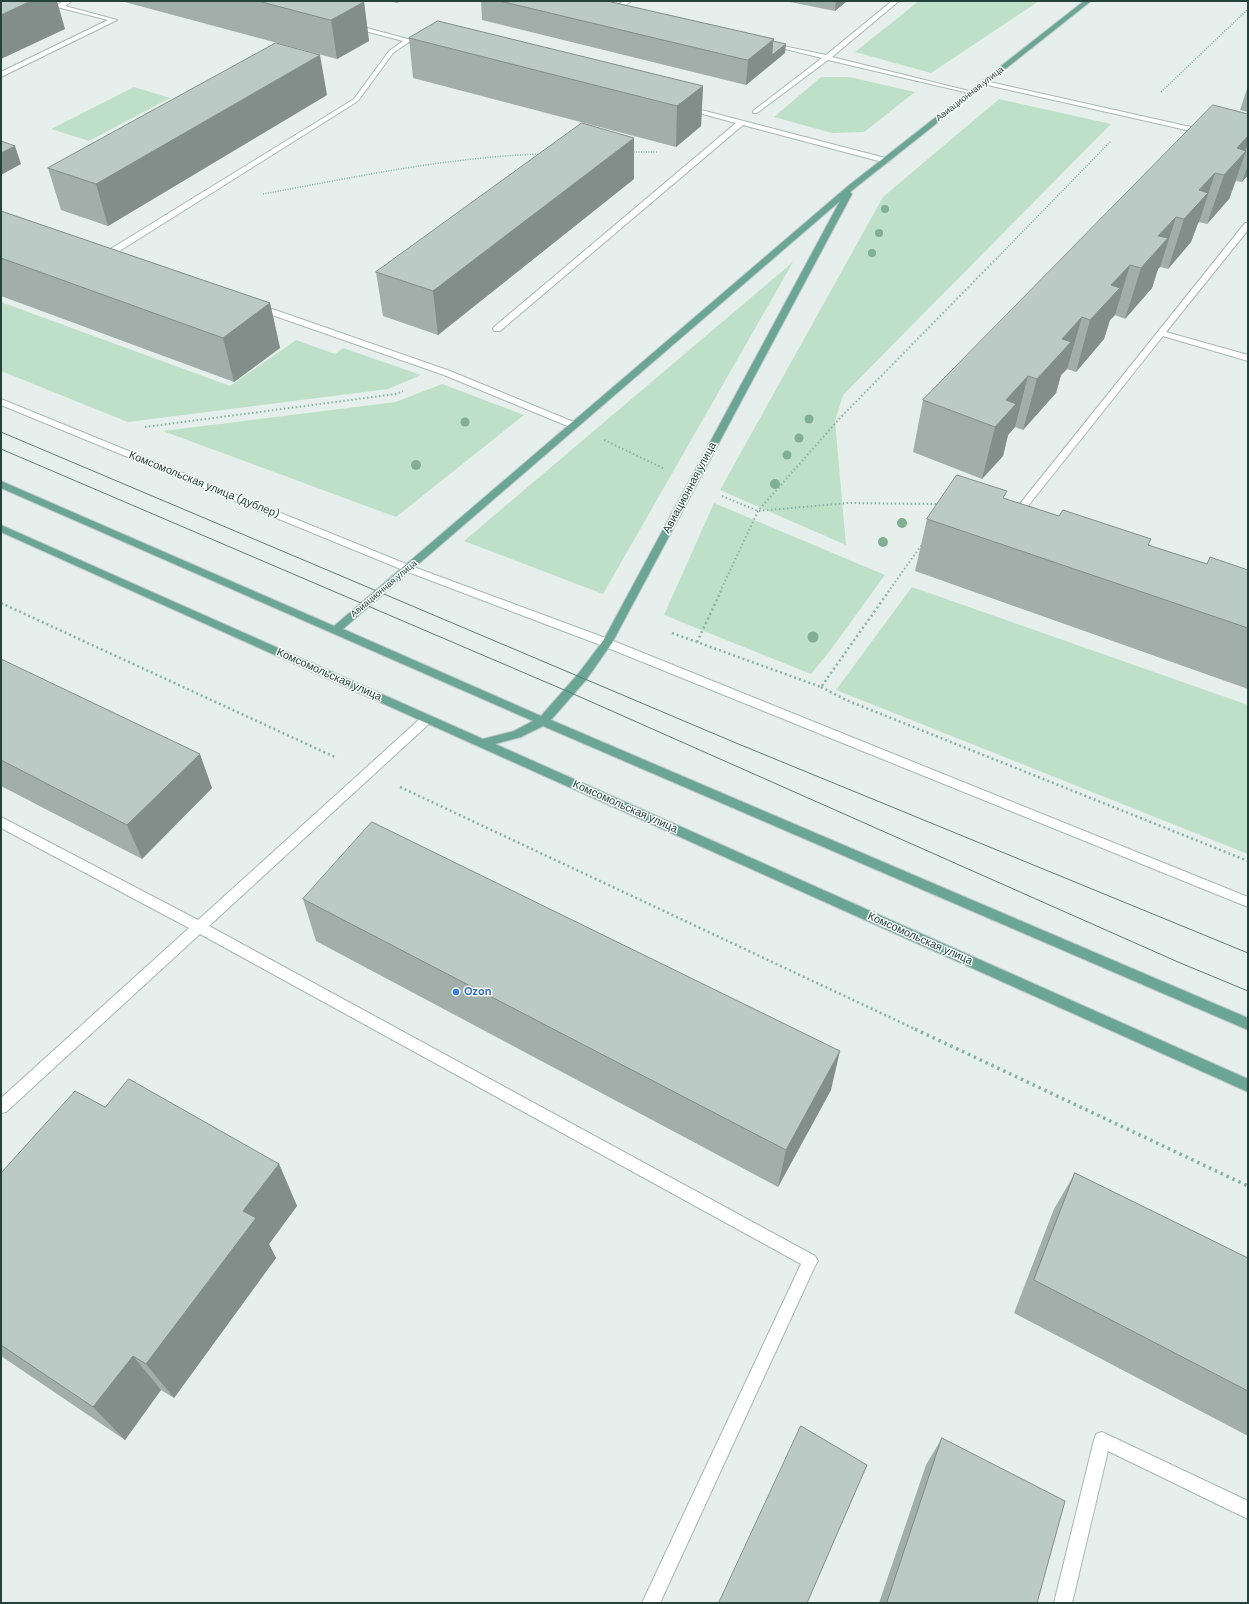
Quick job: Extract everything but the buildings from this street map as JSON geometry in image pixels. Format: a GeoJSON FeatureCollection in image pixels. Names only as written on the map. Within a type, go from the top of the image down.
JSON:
{"type":"FeatureCollection","features":[{"type":"Feature","properties":{"kind":"main road","name":"Авиационная улица"},"geometry":{"type":"LineString","coordinates":[[336,630],[573,425],[851,188],[1088,1]]}},
{"type":"Feature","properties":{"kind":"main road","name":"Авиационная улица"},"geometry":{"type":"LineString","coordinates":[[482,743],[517,734],[543,721],[582,677],[607,643],[851,188]]}},
{"type":"Feature","properties":{"kind":"main road"},"geometry":{"type":"LineString","coordinates":[[1,484],[543,721],[1248,1024]]}},
{"type":"Feature","properties":{"kind":"main road","name":"Комсомольская улица"},"geometry":{"type":"LineString","coordinates":[[1,528],[1248,1086]]}},
{"type":"Feature","properties":{"kind":"street"},"geometry":{"type":"LineString","coordinates":[[1,76],[114,20],[59,6],[69,1]]}},
{"type":"Feature","properties":{"kind":"street"},"geometry":{"type":"LineString","coordinates":[[626,9],[615,6],[629,1]]}},
{"type":"Feature","properties":{"kind":"street"},"geometry":{"type":"LineString","coordinates":[[755,112],[828,57],[896,1]]}},
{"type":"Feature","properties":{"kind":"street"},"geometry":{"type":"LineString","coordinates":[[343,24],[428,45]]}},
{"type":"Feature","properties":{"kind":"street"},"geometry":{"type":"LineString","coordinates":[[107,255],[356,100],[391,52],[408,40]]}},
{"type":"Feature","properties":{"kind":"street"},"geometry":{"type":"LineString","coordinates":[[761,41],[971,93]]}},
{"type":"Feature","properties":{"kind":"street"},"geometry":{"type":"LineString","coordinates":[[985,83],[1210,134]]}},
{"type":"Feature","properties":{"kind":"street"},"geometry":{"type":"LineString","coordinates":[[681,107],[886,161]]}},
{"type":"Feature","properties":{"kind":"street"},"geometry":{"type":"LineString","coordinates":[[497,329],[742,122]]}},
{"type":"Feature","properties":{"kind":"street"},"geometry":{"type":"LineString","coordinates":[[1044,515],[1022,507],[1248,225]]}},
{"type":"Feature","properties":{"kind":"street"},"geometry":{"type":"LineString","coordinates":[[250,305],[447,373],[573,425]]}},
{"type":"Feature","properties":{"kind":"street"},"geometry":{"type":"LineString","coordinates":[[1161,333],[1248,358]]}},
{"type":"Feature","properties":{"kind":"street","name":"Комсомольская улица (дублер)"},"geometry":{"type":"LineString","coordinates":[[1,402],[408,568],[607,643],[1248,902]]}},
{"type":"Feature","properties":{"kind":"street"},"geometry":{"type":"LineString","coordinates":[[1,1107],[370,773],[427,719]]}},
{"type":"Feature","properties":{"kind":"street"},"geometry":{"type":"LineString","coordinates":[[1,822],[199,928],[810,1261],[651,1603]]}},
{"type":"Feature","properties":{"kind":"street"},"geometry":{"type":"LineString","coordinates":[[1063,1603],[1102,1440],[1248,1510]]}},
{"type":"Feature","properties":{"kind":"path"},"geometry":{"type":"LineString","coordinates":[[696,642],[758,511],[840,418],[1135,117],[1248,9]]}},
{"type":"Feature","properties":{"kind":"path"},"geometry":{"type":"LineString","coordinates":[[624,152],[707,152]]}},
{"type":"Feature","properties":{"kind":"path"},"geometry":{"type":"LineString","coordinates":[[263,194],[425,166],[507,155],[546,154]]}},
{"type":"Feature","properties":{"kind":"path"},"geometry":{"type":"LineString","coordinates":[[142,427],[396,394],[447,373]]}},
{"type":"Feature","properties":{"kind":"path"},"geometry":{"type":"LineString","coordinates":[[573,425],[693,483],[758,511],[848,503],[942,504]]}},
{"type":"Feature","properties":{"kind":"path"},"geometry":{"type":"LineString","coordinates":[[820,687],[923,542]]}},
{"type":"Feature","properties":{"kind":"path"},"geometry":{"type":"LineString","coordinates":[[1,603],[370,773],[1248,1186]]}},
{"type":"Feature","properties":{"kind":"path"},"geometry":{"type":"LineString","coordinates":[[622,614],[820,687],[853,703],[1248,861]]}},
{"type":"Feature","properties":{"kind":"green space"},"geometry":{"type":"Polygon","coordinates":[[[919,1],[1039,1],[931,73],[855,52],[919,1]]]}},
{"type":"Feature","properties":{"kind":"green space"},"geometry":{"type":"Polygon","coordinates":[[[821,77],[849,77],[915,92],[864,132],[832,133],[774,117],[821,77]]]}},
{"type":"Feature","properties":{"kind":"green space"},"geometry":{"type":"Polygon","coordinates":[[[134,87],[170,98],[89,141],[51,129],[134,87]]]}},
{"type":"Feature","properties":{"kind":"green space"},"geometry":{"type":"Polygon","coordinates":[[[999,99],[1111,124],[843,395],[835,421],[846,545],[720,490],[883,197],[999,99]]]}},
{"type":"Feature","properties":{"kind":"green space"},"geometry":{"type":"Polygon","coordinates":[[[793,262],[603,594],[464,541],[793,262]]]}},
{"type":"Feature","properties":{"kind":"green space"},"geometry":{"type":"Polygon","coordinates":[[[1,302],[230,386],[296,340],[335,354],[343,348],[421,375],[388,389],[128,422],[1,371],[1,302]]]}},
{"type":"Feature","properties":{"kind":"green space"},"geometry":{"type":"Polygon","coordinates":[[[442,384],[524,415],[396,517],[163,431],[396,402],[442,384]]]}},
{"type":"Feature","properties":{"kind":"green space"},"geometry":{"type":"Polygon","coordinates":[[[714,503],[885,575],[829,652],[811,674],[664,615],[714,503]]]}},
{"type":"Feature","properties":{"kind":"green space"},"geometry":{"type":"Polygon","coordinates":[[[912,587],[1248,705],[1248,854],[836,690],[912,587]]]}},
{"type":"Feature","properties":{"kind":"tram line"},"geometry":{"type":"LineString","coordinates":[[1,432],[736,743],[1248,953]]}},
{"type":"Feature","properties":{"kind":"tram line"},"geometry":{"type":"LineString","coordinates":[[1,449],[569,692],[1178,962],[1248,991]]}},
{"type":"Feature","properties":{"kind":"place","name":"Ozon"},"geometry":{"type":"Point","coordinates":[456,992]}}]}
